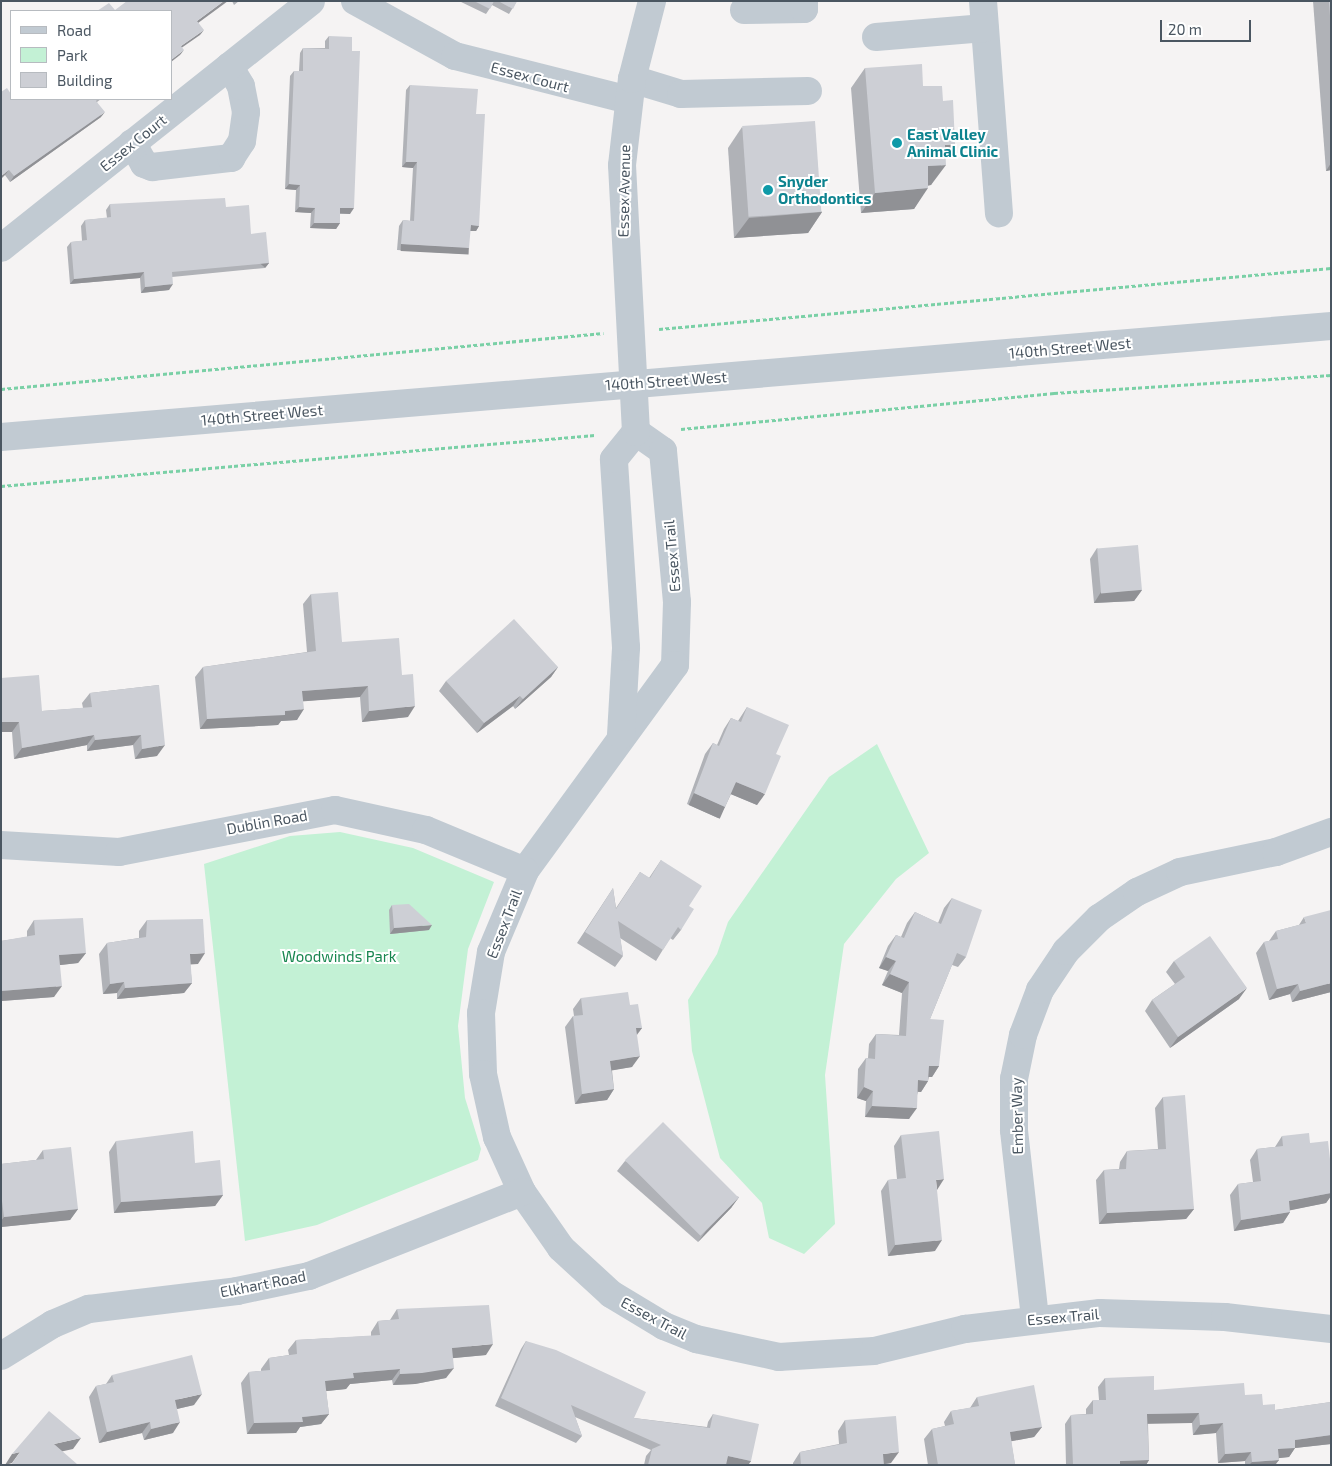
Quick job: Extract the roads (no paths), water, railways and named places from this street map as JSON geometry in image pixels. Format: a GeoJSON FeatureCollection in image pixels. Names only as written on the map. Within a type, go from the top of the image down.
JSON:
{"type":"FeatureCollection","features":[{"type":"Feature","properties":{"kind":"street","name":"Essex Court"},"geometry":{"type":"LineString","coordinates":[[1,248],[311,1]]}},
{"type":"Feature","properties":{"kind":"street","name":"Essex Court"},"geometry":{"type":"LineString","coordinates":[[355,1],[455,56],[630,90],[681,94],[808,91]]}},
{"type":"Feature","properties":{"kind":"street","name":"Essex Avenue"},"geometry":{"type":"LineString","coordinates":[[632,383],[621,208],[630,90],[652,1]]}},
{"type":"Feature","properties":{"kind":"street"},"geometry":{"type":"LineString","coordinates":[[744,10],[804,9],[804,1]]}},
{"type":"Feature","properties":{"kind":"street"},"geometry":{"type":"LineString","coordinates":[[983,1],[998,213]]}},
{"type":"Feature","properties":{"kind":"street"},"geometry":{"type":"LineString","coordinates":[[876,37],[985,28]]}},
{"type":"Feature","properties":{"kind":"street"},"geometry":{"type":"LineString","coordinates":[[132,143],[144,164],[152,167],[231,158],[242,141],[246,112],[241,86],[228,66]]}},
{"type":"Feature","properties":{"kind":"street","name":"140th Street West"},"geometry":{"type":"LineString","coordinates":[[1,436],[1331,326]]}},
{"type":"Feature","properties":{"kind":"street"},"geometry":{"type":"LineString","coordinates":[[632,383],[636,432]]}},
{"type":"Feature","properties":{"kind":"street","name":"Essex Trail"},"geometry":{"type":"LineString","coordinates":[[621,735],[626,647],[614,459],[636,432],[663,451],[676,602],[675,665],[656,696],[621,735],[577,805],[525,871],[491,952],[481,1045],[497,1137],[522,1192],[561,1248],[611,1294],[664,1326],[728,1348],[778,1358],[835,1357],[1035,1318],[1165,1314],[1331,1329]]}},
{"type":"Feature","properties":{"kind":"street","name":"Dublin Road"},"geometry":{"type":"LineString","coordinates":[[1,845],[119,852],[335,810],[426,830],[525,871]]}},
{"type":"Feature","properties":{"kind":"street","name":"Ember Way"},"geometry":{"type":"LineString","coordinates":[[1035,1318],[1014,1130],[1014,1079],[1023,1035],[1040,990],[1072,944],[1099,918],[1137,892],[1180,872],[1276,852],[1331,832]]}},
{"type":"Feature","properties":{"kind":"street","name":"Elkhart Road"},"geometry":{"type":"LineString","coordinates":[[1,1356],[53,1324],[89,1309],[237,1291],[309,1276],[522,1192]]}},
{"type":"Feature","properties":{"kind":"place","name":"East Valley Animal Clinic"},"geometry":{"type":"Point","coordinates":[897,143]}},
{"type":"Feature","properties":{"kind":"place","name":"Snyder Orthodontics"},"geometry":{"type":"Point","coordinates":[768,190]}},
{"type":"Feature","properties":{"kind":"park label","name":"Woodwinds Park"},"geometry":{"type":"Point","coordinates":[339,957]}}]}
